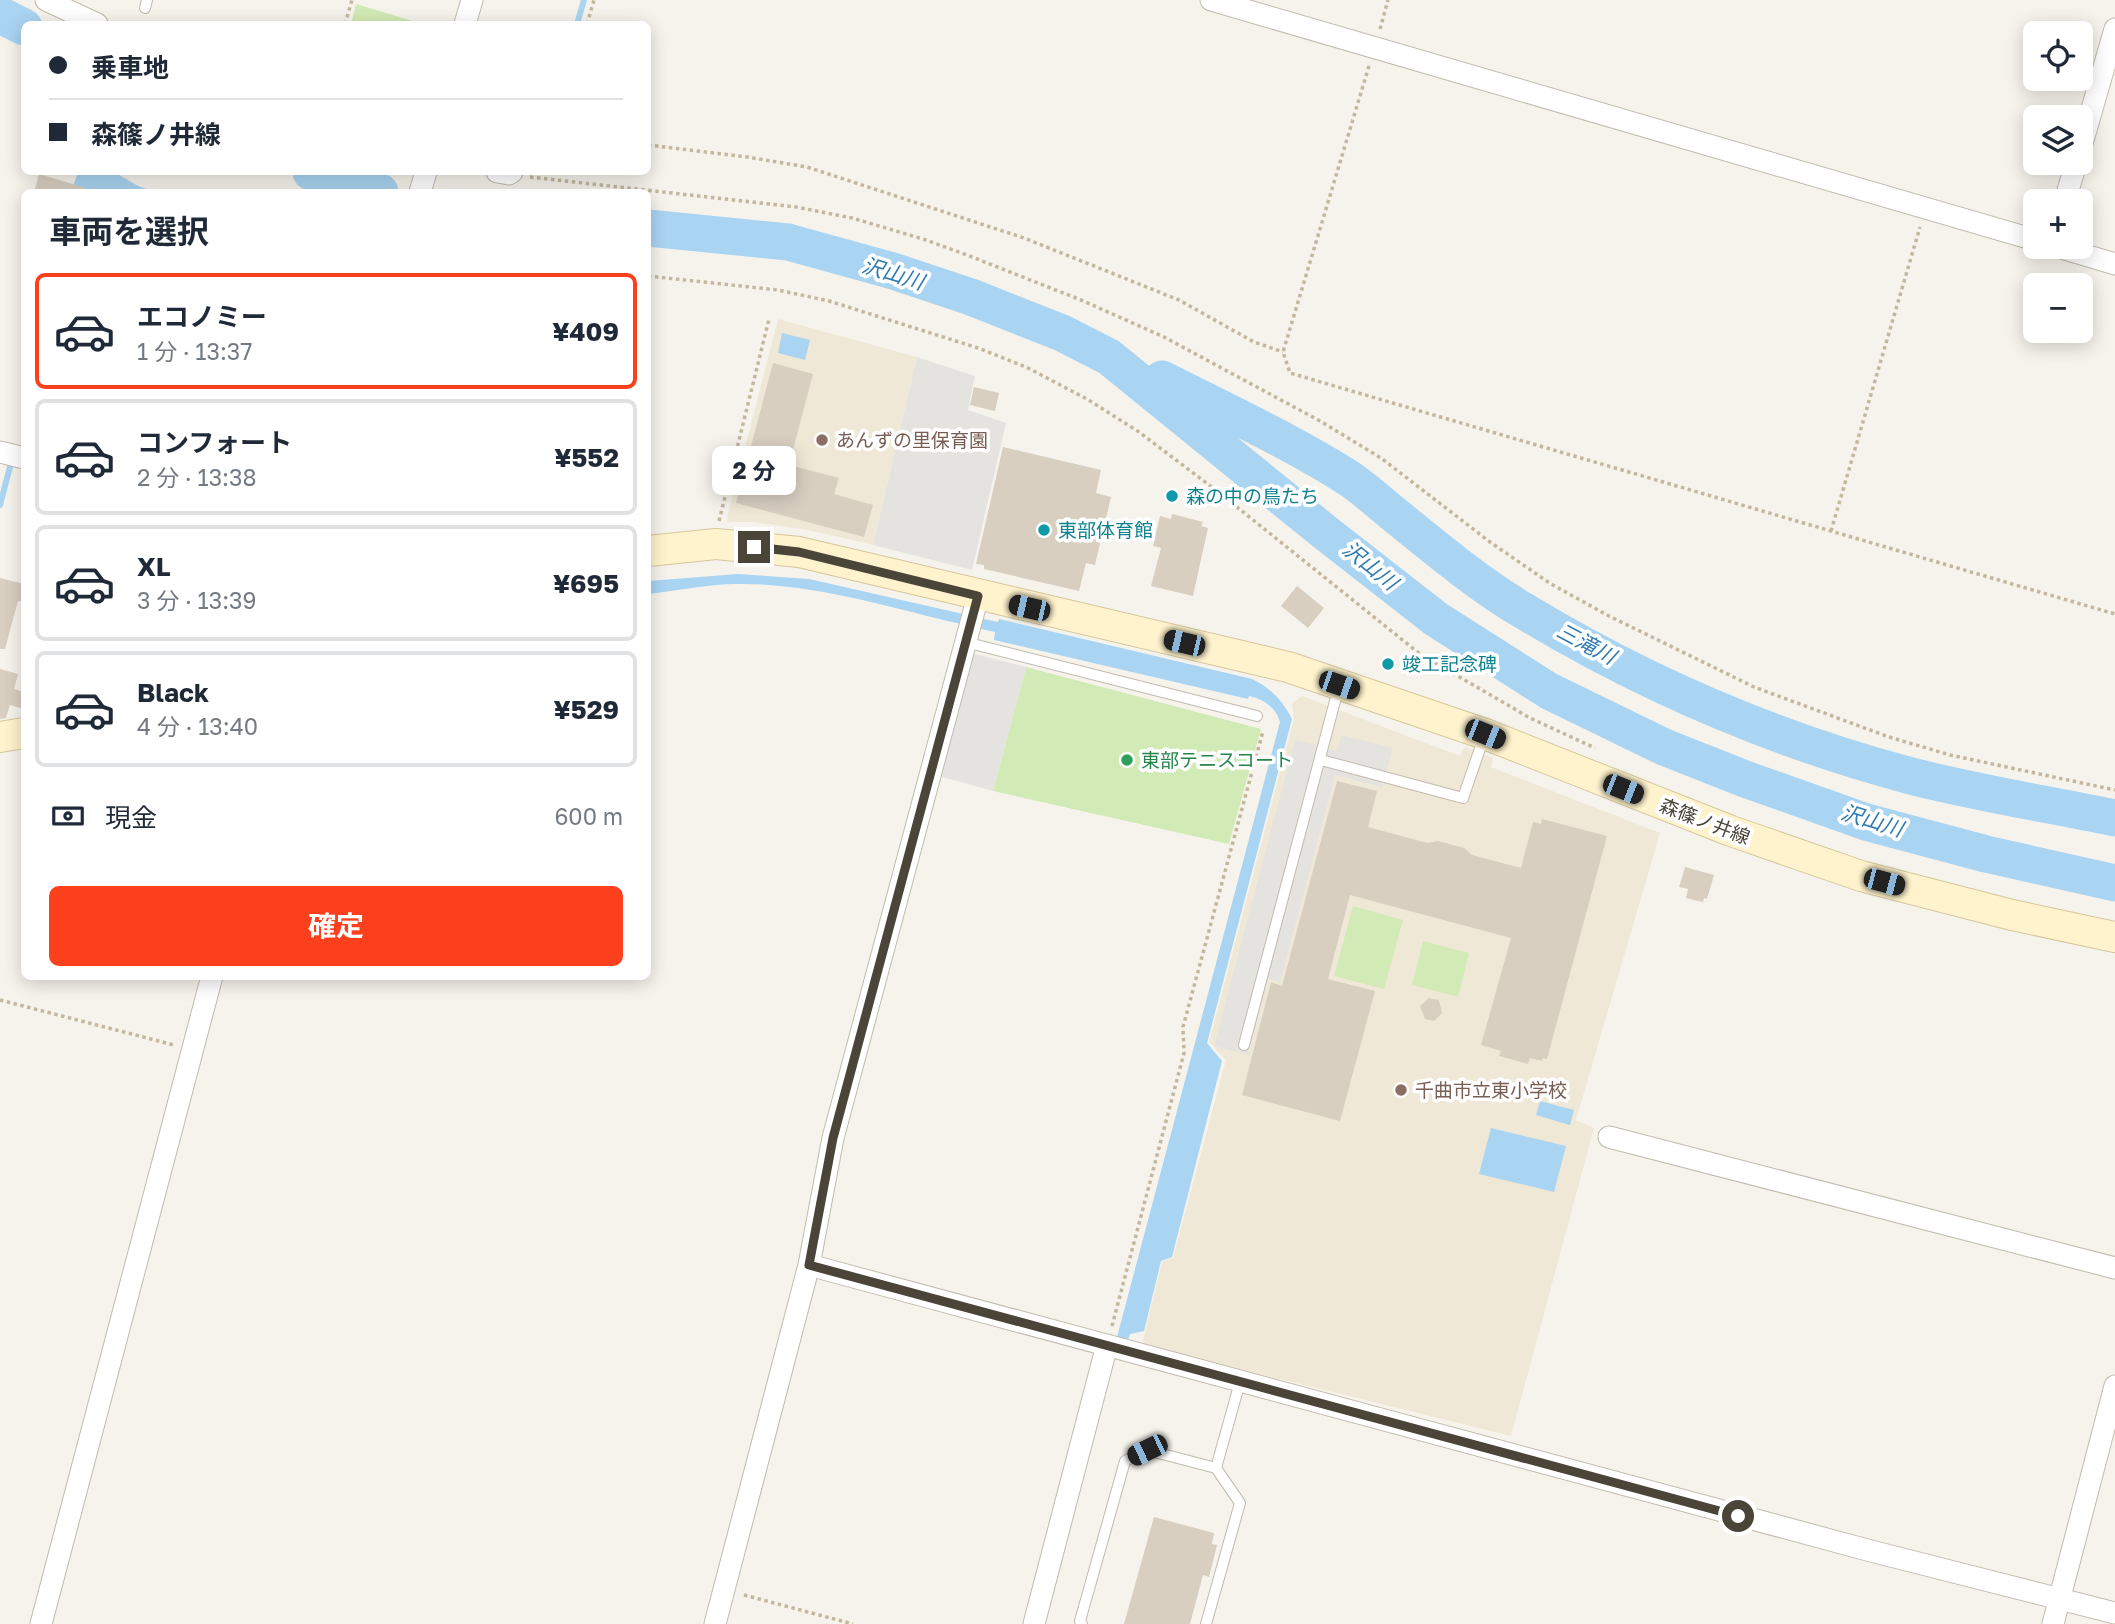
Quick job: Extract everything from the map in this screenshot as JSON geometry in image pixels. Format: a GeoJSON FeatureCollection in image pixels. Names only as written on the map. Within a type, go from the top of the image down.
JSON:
{"type":"FeatureCollection","features":[{"type":"Feature","properties":{"kind":"main road","name":"森篠ノ井線"},"geometry":{"type":"LineString","coordinates":[[651,551],[716,544],[799,552],[1288,667],[1485,734],[1731,831],[1849,872],[1945,899],[2115,937]]}},
{"type":"Feature","properties":{"kind":"main road"},"geometry":{"type":"LineString","coordinates":[[0,737],[21,734]]}},
{"type":"Feature","properties":{"kind":"street"},"geometry":{"type":"LineString","coordinates":[[46,0],[91,21]]}},
{"type":"Feature","properties":{"kind":"street"},"geometry":{"type":"LineString","coordinates":[[466,21],[472,0]]}},
{"type":"Feature","properties":{"kind":"street"},"geometry":{"type":"LineString","coordinates":[[1211,0],[2023,236]]}},
{"type":"Feature","properties":{"kind":"street"},"geometry":{"type":"LineString","coordinates":[[2093,105],[2115,29]]}},
{"type":"Feature","properties":{"kind":"street"},"geometry":{"type":"LineString","coordinates":[[2093,257],[2115,264]]}},
{"type":"Feature","properties":{"kind":"street"},"geometry":{"type":"LineString","coordinates":[[0,452],[21,457]]}},
{"type":"Feature","properties":{"kind":"street"},"geometry":{"type":"LineString","coordinates":[[715,1624],[809,1265],[833,1138],[978,596]]}},
{"type":"Feature","properties":{"kind":"street"},"geometry":{"type":"LineString","coordinates":[[41,1624],[211,980]]}},
{"type":"Feature","properties":{"kind":"street"},"geometry":{"type":"LineString","coordinates":[[1609,1137],[2115,1268]]}},
{"type":"Feature","properties":{"kind":"street"},"geometry":{"type":"LineString","coordinates":[[809,1265],[1858,1548],[2115,1613]]}},
{"type":"Feature","properties":{"kind":"street"},"geometry":{"type":"LineString","coordinates":[[1034,1624],[1107,1345]]}},
{"type":"Feature","properties":{"kind":"street"},"geometry":{"type":"LineString","coordinates":[[2053,1624],[2115,1386]]}},
{"type":"Feature","properties":{"kind":"lane"},"geometry":{"type":"LineString","coordinates":[[965,642],[1257,716]]}},
{"type":"Feature","properties":{"kind":"lane"},"geometry":{"type":"LineString","coordinates":[[1244,1045],[1339,685]]}},
{"type":"Feature","properties":{"kind":"lane"},"geometry":{"type":"LineString","coordinates":[[1321,760],[1463,798],[1485,734]]}},
{"type":"Feature","properties":{"kind":"lane"},"geometry":{"type":"LineString","coordinates":[[1216,1468],[1240,1382]]}},
{"type":"Feature","properties":{"kind":"lane"},"geometry":{"type":"LineString","coordinates":[[1082,1624],[1080,1621],[1125,1461],[1147,1450],[1216,1468],[1240,1503],[1206,1624]]}},
{"type":"Feature","properties":{"kind":"path"},"geometry":{"type":"LineString","coordinates":[[346,21],[352,0]]}},
{"type":"Feature","properties":{"kind":"path"},"geometry":{"type":"LineString","coordinates":[[588,21],[594,0]]}},
{"type":"Feature","properties":{"kind":"path"},"geometry":{"type":"LineString","coordinates":[[1388,0],[1283,352],[1290,373],[2115,614]]}},
{"type":"Feature","properties":{"kind":"path"},"geometry":{"type":"LineString","coordinates":[[651,145],[747,156],[807,167],[1024,238],[1179,300],[1254,342],[1283,352]]}},
{"type":"Feature","properties":{"kind":"path"},"geometry":{"type":"LineString","coordinates":[[532,175],[796,206],[852,218],[967,255],[1081,300],[1164,337],[1320,421],[1381,458],[1490,542],[1551,584],[1609,617],[1754,687],[1842,720],[1950,755],[2115,790]]}},
{"type":"Feature","properties":{"kind":"path"},"geometry":{"type":"LineString","coordinates":[[1831,530],[1926,208]]}},
{"type":"Feature","properties":{"kind":"path"},"geometry":{"type":"LineString","coordinates":[[651,276],[767,288],[829,301],[953,339],[1026,367],[1087,399],[1139,432],[1420,654],[1531,718],[1599,750]]}},
{"type":"Feature","properties":{"kind":"path"},"geometry":{"type":"LineString","coordinates":[[716,544],[769,318]]}},
{"type":"Feature","properties":{"kind":"path"},"geometry":{"type":"LineString","coordinates":[[1107,1345],[1184,1053],[1183,1027],[1264,729],[1257,716]]}},
{"type":"Feature","properties":{"kind":"path"},"geometry":{"type":"LineString","coordinates":[[0,1000],[193,1050]]}},
{"type":"Feature","properties":{"kind":"path"},"geometry":{"type":"LineString","coordinates":[[724,1590],[853,1624]]}},
{"type":"Feature","properties":{"kind":"shaded area","name":"あんずの里保育園"},"geometry":{"type":"Polygon","coordinates":[[[778,319],[917,357],[873,545],[808,530],[754,522],[726,522],[778,319]]]}},
{"type":"Feature","properties":{"kind":"shaded area"},"geometry":{"type":"Polygon","coordinates":[[[917,357],[975,376],[968,410],[1006,423],[972,570],[873,545],[917,357]]]}},
{"type":"Feature","properties":{"kind":"shaded area"},"geometry":{"type":"Polygon","coordinates":[[[975,654],[1026,667],[993,791],[939,776],[969,657],[975,654]]]}},
{"type":"Feature","properties":{"kind":"shaded area","name":"千曲市立東小学校"},"geometry":{"type":"Polygon","coordinates":[[[1302,696],[1460,756],[1465,747],[1493,758],[1491,767],[1660,833],[1576,1120],[1594,1128],[1511,1436],[1142,1345],[1162,1262],[1173,1258],[1226,1060],[1209,1042],[1294,719],[1292,703],[1302,696]]]}},
{"type":"Feature","properties":{"kind":"shaded area"},"geometry":{"type":"Polygon","coordinates":[[[1341,735],[1393,748],[1382,787],[1335,775],[1280,982],[1268,979],[1248,1055],[1214,1046],[1295,740],[1337,751],[1341,735]]]}},
{"type":"Feature","properties":{"kind":"green space"},"geometry":{"type":"Polygon","coordinates":[[[356,4],[413,21],[352,21],[356,4]]]}},
{"type":"Feature","properties":{"kind":"green space","name":"東部テニスコート"},"geometry":{"type":"Polygon","coordinates":[[[1026,667],[1261,729],[1229,844],[993,791],[1026,667]]]}},
{"type":"Feature","properties":{"kind":"green space"},"geometry":{"type":"Polygon","coordinates":[[[1353,906],[1403,920],[1384,989],[1334,976],[1353,906]]]}},
{"type":"Feature","properties":{"kind":"green space"},"geometry":{"type":"Polygon","coordinates":[[[1423,941],[1469,953],[1458,997],[1412,985],[1423,941]]]}},
{"type":"Feature","properties":{"kind":"water"},"geometry":{"type":"Polygon","coordinates":[[[77,175],[119,175],[147,189],[72,189],[77,175]]]}},
{"type":"Feature","properties":{"kind":"water"},"geometry":{"type":"Polygon","coordinates":[[[782,333],[810,340],[805,360],[778,353],[782,333]]]}},
{"type":"Feature","properties":{"kind":"water"},"geometry":{"type":"Polygon","coordinates":[[[738,574],[809,579],[963,614],[961,624],[819,591],[762,584],[733,584],[651,594],[651,581],[738,574]]]}},
{"type":"Feature","properties":{"kind":"water"},"geometry":{"type":"Polygon","coordinates":[[[979,618],[998,622],[999,619],[1252,679],[1275,695],[1292,719],[1207,1043],[1222,1061],[1172,1257],[1161,1261],[1144,1331],[1130,1334],[1127,1343],[1116,1341],[1280,722],[1272,708],[1254,697],[1249,696],[1248,699],[994,640],[995,632],[976,628],[979,618]]]}},
{"type":"Feature","properties":{"kind":"water"},"geometry":{"type":"Polygon","coordinates":[[[1540,1101],[1574,1110],[1570,1125],[1536,1115],[1540,1101]]]}},
{"type":"Feature","properties":{"kind":"water"},"geometry":{"type":"Polygon","coordinates":[[[1491,1128],[1566,1146],[1554,1192],[1479,1174],[1491,1128]]]}},
{"type":"Feature","properties":{"kind":"building"},"geometry":{"type":"Polygon","coordinates":[[[39,175],[86,188],[86,189],[35,189],[39,175]]]}},
{"type":"Feature","properties":{"kind":"building"},"geometry":{"type":"Polygon","coordinates":[[[773,363],[813,374],[789,465],[839,478],[834,494],[873,505],[864,537],[736,503],[773,363]]]}},
{"type":"Feature","properties":{"kind":"building"},"geometry":{"type":"Polygon","coordinates":[[[974,387],[999,393],[995,411],[970,405],[974,387]]]}},
{"type":"Feature","properties":{"kind":"building","name":"東部体育館"},"geometry":{"type":"Polygon","coordinates":[[[1003,447],[1101,470],[1096,493],[1111,497],[1095,565],[1086,563],[1079,591],[984,569],[984,565],[976,564],[1003,447]]]}},
{"type":"Feature","properties":{"kind":"building"},"geometry":{"type":"Polygon","coordinates":[[[1172,514],[1203,522],[1201,526],[1208,528],[1193,596],[1151,586],[1161,548],[1153,546],[1160,516],[1171,519],[1172,514]]]}},
{"type":"Feature","properties":{"kind":"building"},"geometry":{"type":"Polygon","coordinates":[[[0,578],[21,583],[21,602],[18,601],[5,649],[0,649],[0,578]]]}},
{"type":"Feature","properties":{"kind":"building"},"geometry":{"type":"Polygon","coordinates":[[[1297,586],[1324,608],[1308,628],[1281,606],[1297,586]]]}},
{"type":"Feature","properties":{"kind":"building"},"geometry":{"type":"Polygon","coordinates":[[[0,669],[18,674],[14,689],[21,691],[21,708],[10,705],[6,718],[0,719],[0,669]]]}},
{"type":"Feature","properties":{"kind":"building"},"geometry":{"type":"Polygon","coordinates":[[[1337,781],[1377,791],[1368,827],[1427,843],[1438,841],[1464,848],[1472,855],[1521,868],[1533,822],[1541,824],[1542,819],[1607,836],[1547,1059],[1543,1058],[1542,1061],[1530,1058],[1528,1064],[1499,1056],[1501,1051],[1481,1045],[1511,938],[1350,895],[1328,979],[1375,991],[1340,1121],[1242,1095],[1271,982],[1282,986],[1337,781]]]}},
{"type":"Feature","properties":{"kind":"building"},"geometry":{"type":"Polygon","coordinates":[[[1685,867],[1714,875],[1707,899],[1704,898],[1703,902],[1686,898],[1688,889],[1679,887],[1685,867]]]}},
{"type":"Feature","properties":{"kind":"building"},"geometry":{"type":"Polygon","coordinates":[[[1429,998],[1439,1000],[1442,1013],[1434,1021],[1425,1019],[1420,1006],[1429,998]]]}},
{"type":"Feature","properties":{"kind":"building"},"geometry":{"type":"Polygon","coordinates":[[[1154,1517],[1214,1533],[1212,1544],[1217,1545],[1209,1577],[1203,1575],[1190,1624],[1124,1624],[1154,1517]]]}},
{"type":"Feature","properties":{"kind":"waterway"},"geometry":{"type":"LineString","coordinates":[[578,21],[584,0]]}},
{"type":"Feature","properties":{"kind":"waterway","name":"沢山川"},"geometry":{"type":"LineString","coordinates":[[0,15],[21,26]]}},
{"type":"Feature","properties":{"kind":"waterway","name":"沢山川"},"geometry":{"type":"LineString","coordinates":[[321,175],[370,189]]}},
{"type":"Feature","properties":{"kind":"waterway","name":"沢山川"},"geometry":{"type":"LineString","coordinates":[[651,228],[788,242],[893,271],[971,297],[1062,333],[1109,357],[1436,619],[1549,691],[1664,747],[1866,822],[1986,854],[2115,883]]}},
{"type":"Feature","properties":{"kind":"waterway","name":"三滝川"},"geometry":{"type":"LineString","coordinates":[[1162,379],[1327,465],[1356,483],[1458,566],[1507,601],[1569,637],[1663,685],[1761,727],[1860,762],[1962,788],[2115,818]]}},
{"type":"Feature","properties":{"kind":"waterway"},"geometry":{"type":"LineString","coordinates":[[0,505],[12,459]]}},
{"type":"Feature","properties":{"kind":"place","name":"あんずの里保育園"},"geometry":{"type":"Point","coordinates":[822,440]}},
{"type":"Feature","properties":{"kind":"place","name":"森の中の鳥たち"},"geometry":{"type":"Point","coordinates":[1172,496]}},
{"type":"Feature","properties":{"kind":"place","name":"東部体育館"},"geometry":{"type":"Point","coordinates":[1044,530]}},
{"type":"Feature","properties":{"kind":"place","name":"竣工記念碑"},"geometry":{"type":"Point","coordinates":[1388,664]}},
{"type":"Feature","properties":{"kind":"place","name":"東部テニスコート"},"geometry":{"type":"Point","coordinates":[1127,760]}},
{"type":"Feature","properties":{"kind":"place","name":"千曲市立東小学校"},"geometry":{"type":"Point","coordinates":[1401,1090]}},
{"type":"Feature","properties":{"kind":"route"},"geometry":{"type":"LineString","coordinates":[[754,547],[799,552],[978,596],[833,1138],[809,1265],[1738,1516]]}}]}
